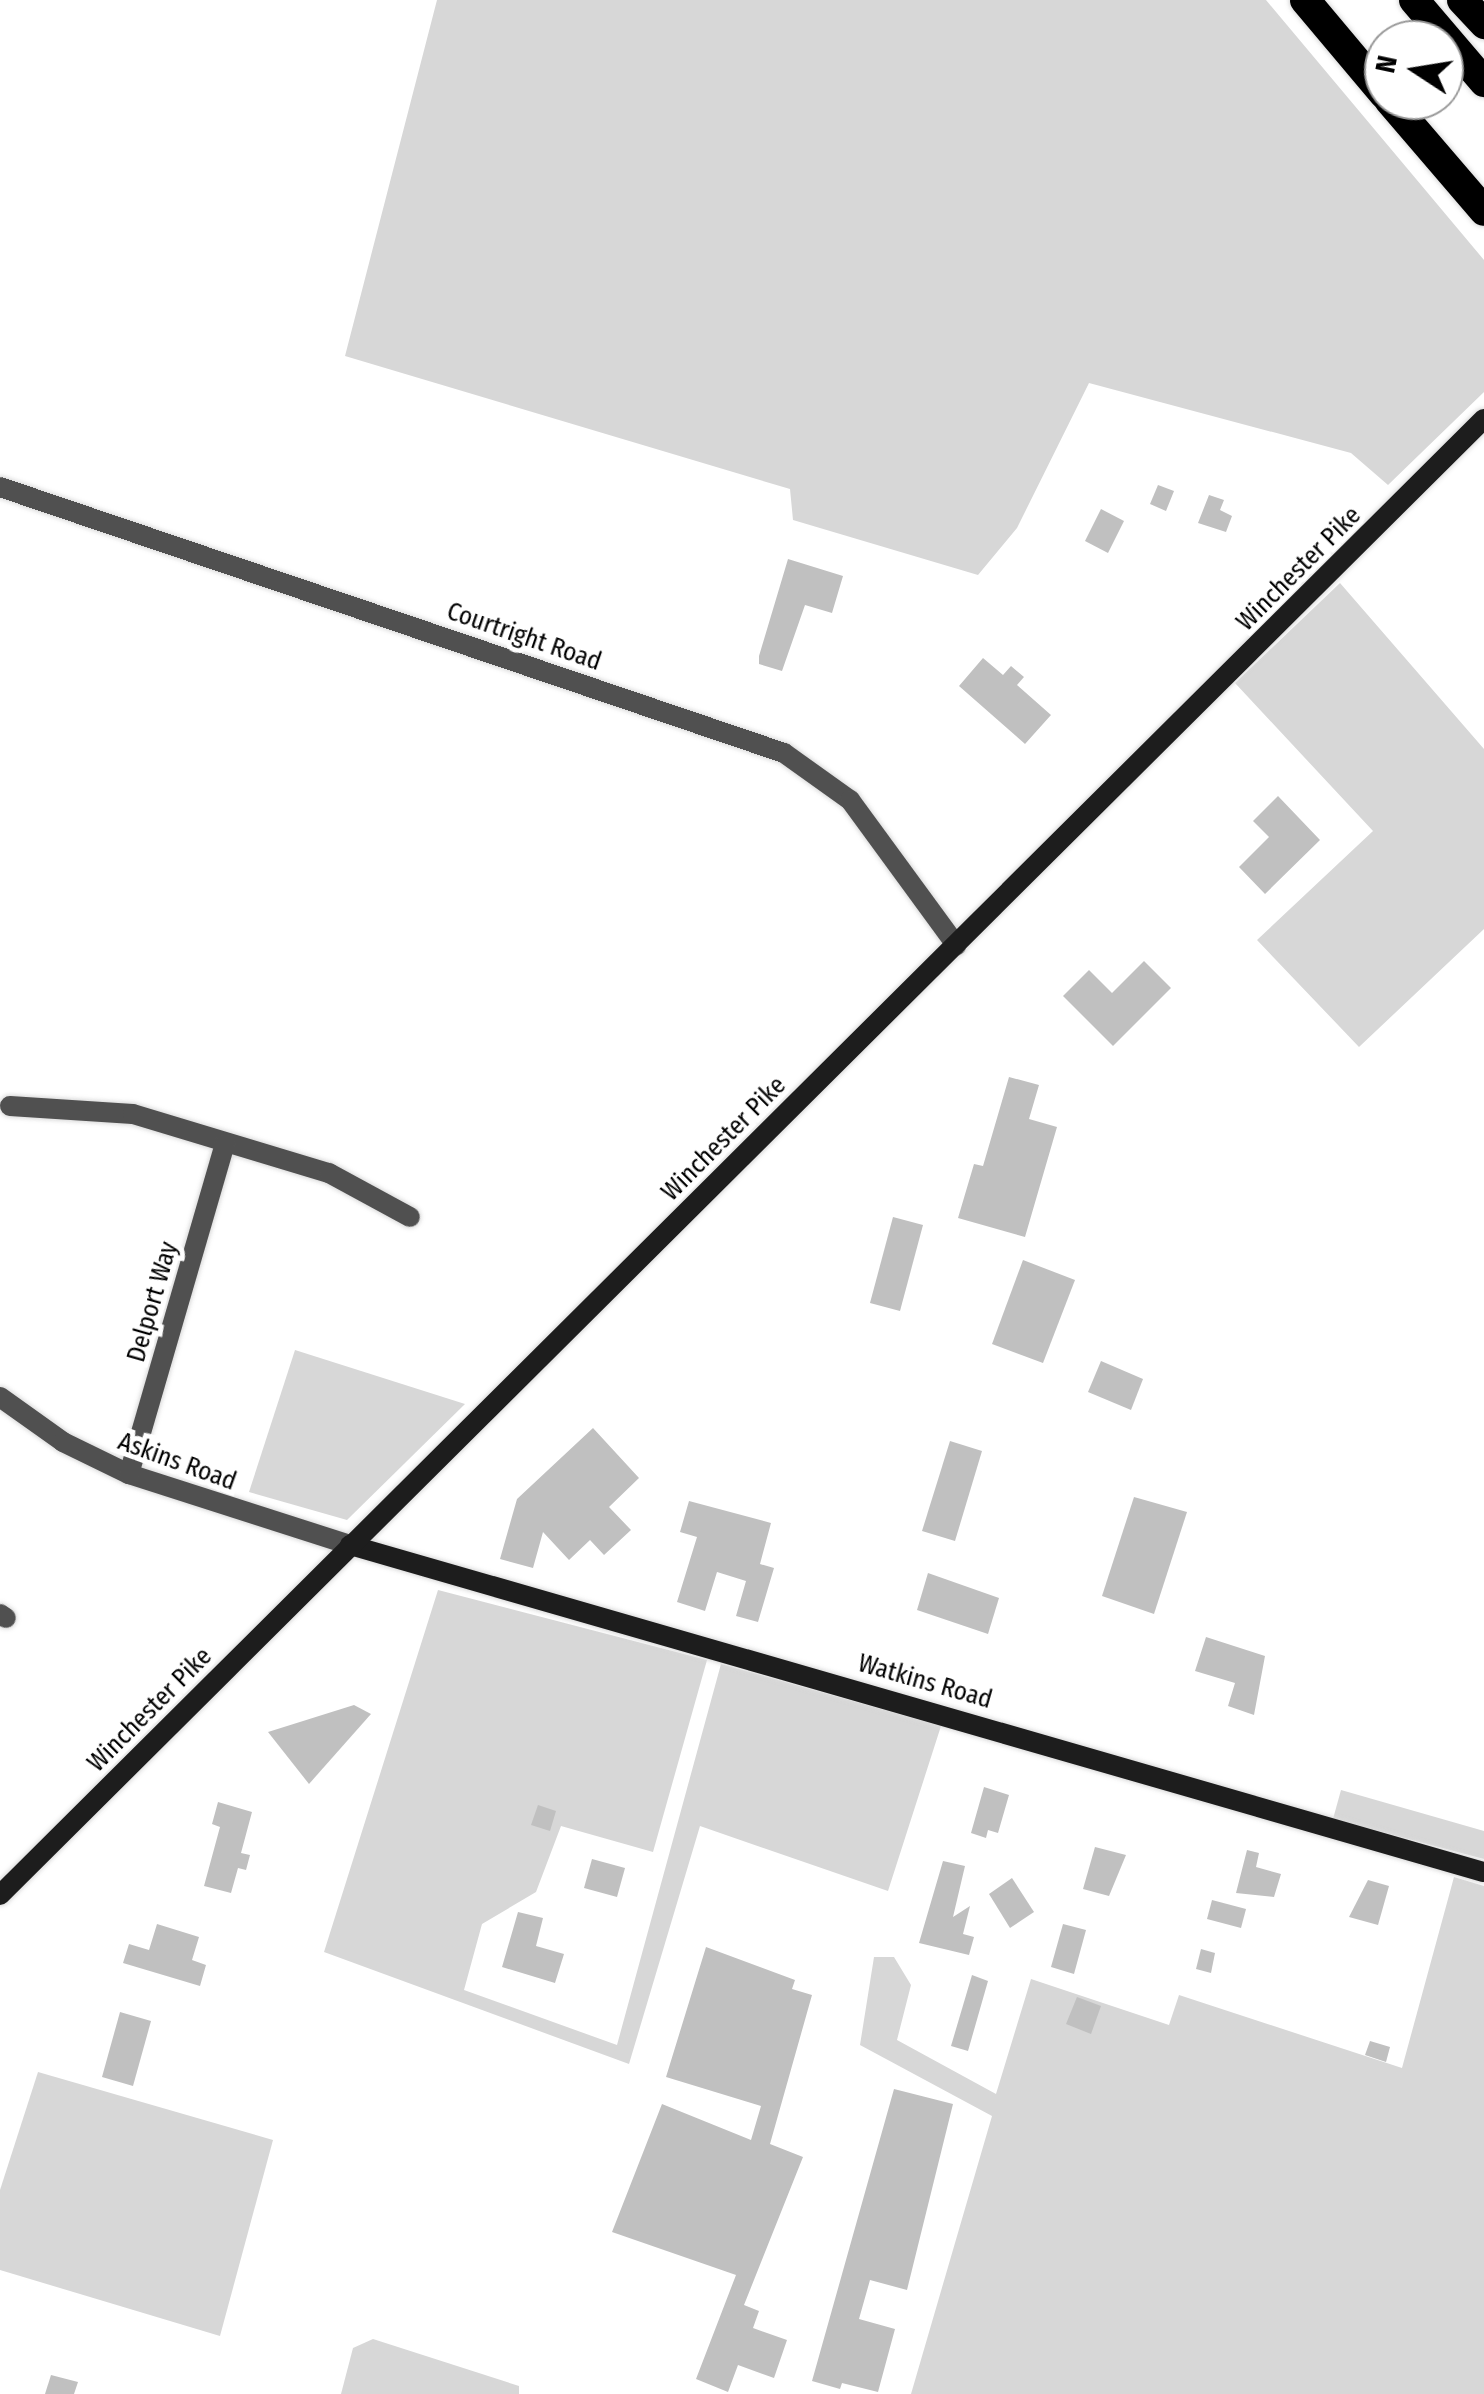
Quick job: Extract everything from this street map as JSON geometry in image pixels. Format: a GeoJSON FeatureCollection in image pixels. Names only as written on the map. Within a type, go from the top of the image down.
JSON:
{"type":"FeatureCollection","features":[{"type":"Feature","properties":{"kind":"highway"},"geometry":{"type":"LineString","coordinates":[[1305,0],[1364,70]]}},
{"type":"Feature","properties":{"kind":"highway"},"geometry":{"type":"LineString","coordinates":[[1414,0],[1484,82]]}},
{"type":"Feature","properties":{"kind":"highway"},"geometry":{"type":"LineString","coordinates":[[1462,0],[1484,24]]}},
{"type":"Feature","properties":{"kind":"highway"},"geometry":{"type":"LineString","coordinates":[[1406,120],[1484,210]]}},
{"type":"Feature","properties":{"kind":"main road","name":"Winchester Pike"},"geometry":{"type":"LineString","coordinates":[[0,1896],[1484,418]]}},
{"type":"Feature","properties":{"kind":"main road","name":"Watkins Road"},"geometry":{"type":"LineString","coordinates":[[350,1545],[1484,1872]]}},
{"type":"Feature","properties":{"kind":"street","name":"Courtright Road"},"geometry":{"type":"LineString","coordinates":[[0,487],[784,753],[850,800],[956,945]]}},
{"type":"Feature","properties":{"kind":"street"},"geometry":{"type":"LineString","coordinates":[[10,1106],[132,1114],[354,1182],[410,1217]]}},
{"type":"Feature","properties":{"kind":"street","name":"Delport Way"},"geometry":{"type":"LineString","coordinates":[[129,1474],[225,1144]]}},
{"type":"Feature","properties":{"kind":"street","name":"Askins Road"},"geometry":{"type":"LineString","coordinates":[[0,1398],[64,1442],[129,1474],[350,1545]]}},
{"type":"Feature","properties":{"kind":"shaded area"},"geometry":{"type":"Polygon","coordinates":[[[437,0],[1266,0],[1484,260],[1484,392],[1388,485],[1351,453],[1089,383],[1017,528],[978,575],[793,520],[790,489],[345,356],[437,0]]]}},
{"type":"Feature","properties":{"kind":"shaded area"},"geometry":{"type":"Polygon","coordinates":[[[1340,583],[1484,749],[1484,929],[1359,1047],[1257,940],[1373,831],[1235,683],[1340,583]]]}},
{"type":"Feature","properties":{"kind":"shaded area"},"geometry":{"type":"Polygon","coordinates":[[[295,1350],[465,1404],[347,1520],[249,1492],[295,1350]]]}},
{"type":"Feature","properties":{"kind":"shaded area"},"geometry":{"type":"Polygon","coordinates":[[[438,1590],[707,1660],[653,1852],[561,1826],[536,1892],[482,1924],[464,1990],[617,2045],[721,1664],[941,1726],[888,1891],[700,1826],[629,2064],[324,1952],[438,1590]]]}},
{"type":"Feature","properties":{"kind":"shaded area"},"geometry":{"type":"Polygon","coordinates":[[[1341,1790],[1484,1831],[1484,1859],[1333,1819],[1341,1790]]]}},
{"type":"Feature","properties":{"kind":"shaded area"},"geometry":{"type":"Polygon","coordinates":[[[1454,1877],[1484,1886],[1484,2394],[911,2394],[992,2116],[860,2045],[874,1957],[894,1957],[911,1985],[897,2040],[996,2094],[1031,1979],[1169,2025],[1179,1995],[1402,2068],[1454,1877]]]}},
{"type":"Feature","properties":{"kind":"shaded area"},"geometry":{"type":"Polygon","coordinates":[[[38,2072],[273,2140],[220,2336],[0,2270],[0,2190],[38,2072]]]}},
{"type":"Feature","properties":{"kind":"shaded area"},"geometry":{"type":"Polygon","coordinates":[[[373,2339],[519,2386],[519,2394],[341,2394],[353,2348],[373,2339]]]}},
{"type":"Feature","properties":{"kind":"building"},"geometry":{"type":"Polygon","coordinates":[[[1158,485],[1174,491],[1166,511],[1150,504],[1158,485]]]}},
{"type":"Feature","properties":{"kind":"building"},"geometry":{"type":"Polygon","coordinates":[[[1209,495],[1224,500],[1220,510],[1232,516],[1226,532],[1198,523],[1209,495]]]}},
{"type":"Feature","properties":{"kind":"building"},"geometry":{"type":"Polygon","coordinates":[[[1101,509],[1124,521],[1108,553],[1085,541],[1101,509]]]}},
{"type":"Feature","properties":{"kind":"building"},"geometry":{"type":"Polygon","coordinates":[[[788,559],[843,576],[832,613],[805,605],[782,671],[759,664],[759,656],[788,559]]]}},
{"type":"Feature","properties":{"kind":"building"},"geometry":{"type":"Polygon","coordinates":[[[983,658],[1003,675],[1011,666],[1024,677],[1017,685],[1051,715],[1025,744],[959,686],[983,658]]]}},
{"type":"Feature","properties":{"kind":"building"},"geometry":{"type":"Polygon","coordinates":[[[1278,796],[1320,840],[1265,894],[1239,867],[1269,837],[1253,821],[1278,796]]]}},
{"type":"Feature","properties":{"kind":"building"},"geometry":{"type":"Polygon","coordinates":[[[1144,961],[1171,988],[1113,1046],[1063,996],[1089,970],[1112,993],[1144,961]]]}},
{"type":"Feature","properties":{"kind":"building"},"geometry":{"type":"Polygon","coordinates":[[[1009,1077],[1039,1085],[1029,1119],[1057,1127],[1025,1237],[958,1218],[974,1164],[983,1166],[1009,1077]]]}},
{"type":"Feature","properties":{"kind":"building"},"geometry":{"type":"Polygon","coordinates":[[[893,1217],[923,1225],[900,1311],[870,1303],[893,1217]]]}},
{"type":"Feature","properties":{"kind":"building"},"geometry":{"type":"Polygon","coordinates":[[[1023,1260],[1075,1280],[1043,1363],[992,1344],[1023,1260]]]}},
{"type":"Feature","properties":{"kind":"building"},"geometry":{"type":"Polygon","coordinates":[[[1101,1361],[1143,1379],[1131,1410],[1088,1392],[1101,1361]]]}},
{"type":"Feature","properties":{"kind":"building"},"geometry":{"type":"Polygon","coordinates":[[[593,1428],[639,1478],[609,1507],[631,1530],[604,1555],[590,1540],[569,1560],[543,1532],[533,1568],[500,1559],[517,1499],[593,1428]]]}},
{"type":"Feature","properties":{"kind":"building"},"geometry":{"type":"Polygon","coordinates":[[[950,1441],[982,1451],[955,1541],[922,1531],[950,1441]]]}},
{"type":"Feature","properties":{"kind":"building"},"geometry":{"type":"Polygon","coordinates":[[[1134,1497],[1187,1512],[1154,1614],[1102,1596],[1134,1497]]]}},
{"type":"Feature","properties":{"kind":"building"},"geometry":{"type":"Polygon","coordinates":[[[689,1501],[771,1523],[760,1564],[774,1568],[758,1622],[736,1616],[746,1581],[717,1572],[705,1611],[677,1602],[697,1537],[680,1532],[689,1501]]]}},
{"type":"Feature","properties":{"kind":"building"},"geometry":{"type":"Polygon","coordinates":[[[928,1573],[999,1598],[988,1634],[917,1610],[928,1573]]]}},
{"type":"Feature","properties":{"kind":"building"},"geometry":{"type":"Polygon","coordinates":[[[1206,1637],[1265,1656],[1254,1715],[1228,1706],[1235,1683],[1195,1671],[1206,1637]]]}},
{"type":"Feature","properties":{"kind":"building"},"geometry":{"type":"Polygon","coordinates":[[[354,1705],[371,1714],[309,1784],[268,1732],[354,1705]]]}},
{"type":"Feature","properties":{"kind":"building"},"geometry":{"type":"Polygon","coordinates":[[[984,1787],[1009,1795],[998,1833],[988,1830],[986,1838],[971,1833],[984,1787]]]}},
{"type":"Feature","properties":{"kind":"building"},"geometry":{"type":"Polygon","coordinates":[[[218,1802],[252,1812],[241,1853],[250,1855],[246,1870],[238,1868],[231,1893],[204,1886],[220,1827],[212,1824],[218,1802]]]}},
{"type":"Feature","properties":{"kind":"building"},"geometry":{"type":"Polygon","coordinates":[[[538,1805],[556,1811],[550,1831],[531,1825],[538,1805]]]}},
{"type":"Feature","properties":{"kind":"building"},"geometry":{"type":"Polygon","coordinates":[[[1095,1847],[1126,1855],[1109,1896],[1083,1889],[1095,1847]]]}},
{"type":"Feature","properties":{"kind":"building"},"geometry":{"type":"Polygon","coordinates":[[[1247,1850],[1259,1853],[1256,1867],[1281,1874],[1274,1897],[1236,1893],[1247,1850]]]}},
{"type":"Feature","properties":{"kind":"building"},"geometry":{"type":"Polygon","coordinates":[[[592,1859],[625,1868],[617,1897],[584,1888],[592,1859]]]}},
{"type":"Feature","properties":{"kind":"building"},"geometry":{"type":"Polygon","coordinates":[[[943,1861],[965,1866],[953,1917],[970,1906],[963,1934],[974,1937],[969,1955],[919,1943],[943,1861]]]}},
{"type":"Feature","properties":{"kind":"building"},"geometry":{"type":"Polygon","coordinates":[[[1012,1878],[1034,1912],[1010,1928],[989,1894],[1012,1878]]]}},
{"type":"Feature","properties":{"kind":"building"},"geometry":{"type":"Polygon","coordinates":[[[1368,1880],[1389,1886],[1378,1925],[1349,1917],[1368,1880]]]}},
{"type":"Feature","properties":{"kind":"building"},"geometry":{"type":"Polygon","coordinates":[[[1212,1900],[1246,1909],[1241,1928],[1207,1919],[1212,1900]]]}},
{"type":"Feature","properties":{"kind":"building"},"geometry":{"type":"Polygon","coordinates":[[[518,1912],[543,1918],[536,1946],[564,1954],[555,1983],[502,1967],[518,1912]]]}},
{"type":"Feature","properties":{"kind":"building"},"geometry":{"type":"Polygon","coordinates":[[[157,1924],[199,1937],[192,1960],[206,1965],[200,1986],[123,1963],[129,1944],[149,1950],[157,1924]]]}},
{"type":"Feature","properties":{"kind":"building"},"geometry":{"type":"Polygon","coordinates":[[[1063,1924],[1086,1930],[1074,1974],[1051,1967],[1063,1924]]]}},
{"type":"Feature","properties":{"kind":"building"},"geometry":{"type":"Polygon","coordinates":[[[706,1947],[795,1980],[792,1989],[812,1995],[770,2144],[803,2157],[744,2305],[759,2311],[753,2328],[787,2340],[774,2378],[738,2365],[728,2392],[696,2379],[736,2275],[612,2232],[662,2104],[751,2140],[761,2106],[666,2077],[706,1947]]]}},
{"type":"Feature","properties":{"kind":"building"},"geometry":{"type":"Polygon","coordinates":[[[1201,1949],[1215,1953],[1211,1973],[1196,1969],[1201,1949]]]}},
{"type":"Feature","properties":{"kind":"building"},"geometry":{"type":"Polygon","coordinates":[[[972,1975],[988,1981],[968,2051],[951,2046],[972,1975]]]}},
{"type":"Feature","properties":{"kind":"building"},"geometry":{"type":"Polygon","coordinates":[[[1077,1997],[1101,2006],[1091,2034],[1066,2024],[1077,1997]]]}},
{"type":"Feature","properties":{"kind":"building"},"geometry":{"type":"Polygon","coordinates":[[[120,2012],[151,2021],[133,2086],[102,2077],[120,2012]]]}},
{"type":"Feature","properties":{"kind":"building"},"geometry":{"type":"Polygon","coordinates":[[[1370,2041],[1390,2047],[1386,2062],[1365,2055],[1370,2041]]]}},
{"type":"Feature","properties":{"kind":"building"},"geometry":{"type":"Polygon","coordinates":[[[894,2089],[953,2104],[907,2290],[870,2280],[859,2319],[895,2329],[878,2392],[842,2383],[840,2389],[812,2381],[894,2089]]]}},
{"type":"Feature","properties":{"kind":"building"},"geometry":{"type":"Polygon","coordinates":[[[51,2375],[78,2382],[74,2394],[45,2394],[51,2375]]]}}]}
